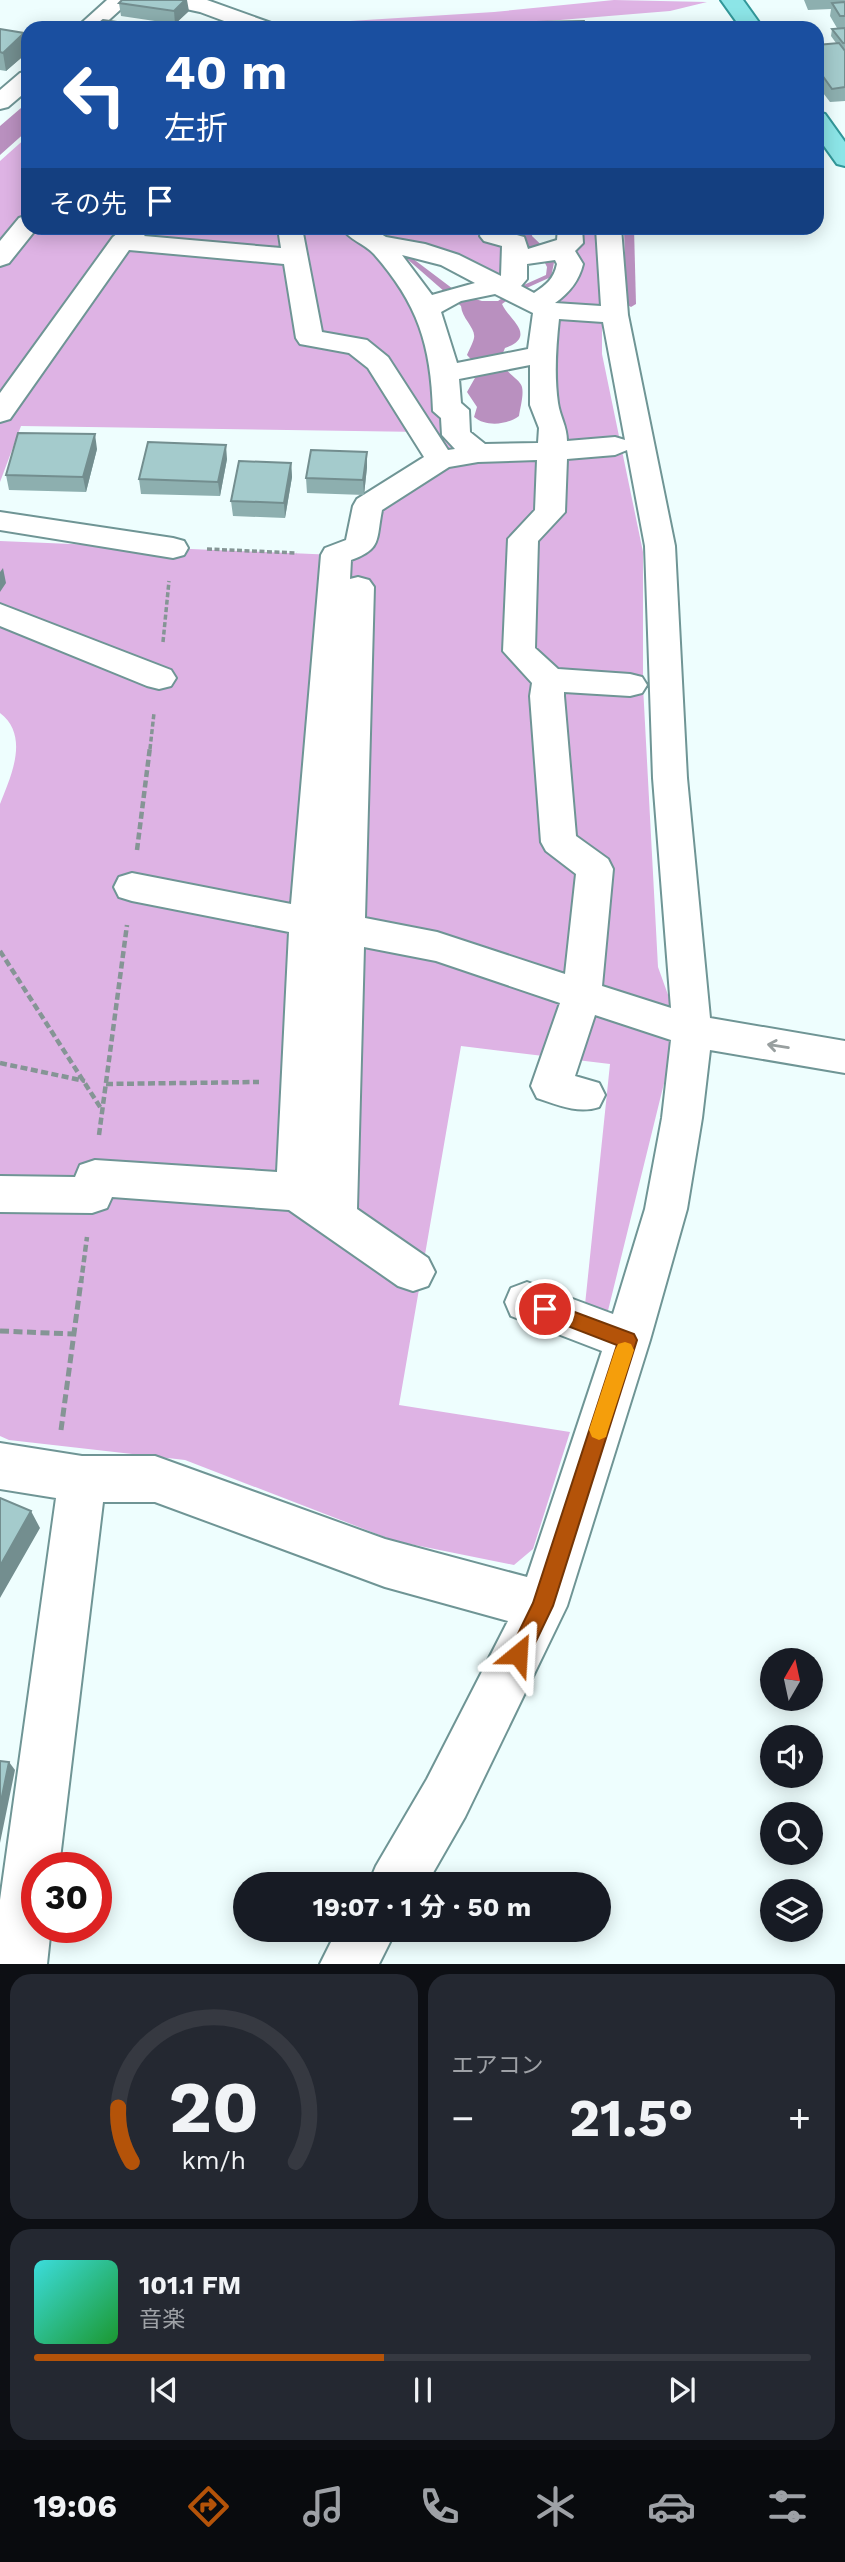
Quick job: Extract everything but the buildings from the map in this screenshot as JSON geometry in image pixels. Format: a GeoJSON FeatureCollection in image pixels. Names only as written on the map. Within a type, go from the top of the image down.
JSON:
{"type":"FeatureCollection","features":[{"type":"Feature","properties":{"kind":"main road"},"geometry":{"type":"LineString","coordinates":[[831,139],[845,159]]}},
{"type":"Feature","properties":{"kind":"street"},"geometry":{"type":"LineString","coordinates":[[95,21],[120,0]]}},
{"type":"Feature","properties":{"kind":"street"},"geometry":{"type":"LineString","coordinates":[[170,0],[205,6],[247,21]]}},
{"type":"Feature","properties":{"kind":"street"},"geometry":{"type":"LineString","coordinates":[[0,102],[21,84]]}},
{"type":"Feature","properties":{"kind":"street"},"geometry":{"type":"LineString","coordinates":[[0,258],[21,232]]}},
{"type":"Feature","properties":{"kind":"street"},"geometry":{"type":"LineString","coordinates":[[0,413],[130,235],[293,241],[310,338],[357,346],[378,363],[440,460]]}},
{"type":"Feature","properties":{"kind":"street"},"geometry":{"type":"LineString","coordinates":[[365,235],[379,244],[396,263],[447,300]]}},
{"type":"Feature","properties":{"kind":"street"},"geometry":{"type":"LineString","coordinates":[[493,235],[515,243],[514,279],[519,295],[527,358]]}},
{"type":"Feature","properties":{"kind":"street"},"geometry":{"type":"LineString","coordinates":[[403,1872],[446,1798],[542,1606],[628,1340],[666,1209],[682,1118],[692,1031],[670,778],[660,546],[615,315],[609,235]]}},
{"type":"Feature","properties":{"kind":"street"},"geometry":{"type":"LineString","coordinates":[[379,244],[416,249],[450,260],[519,295],[564,284],[558,249]]}},
{"type":"Feature","properties":{"kind":"street"},"geometry":{"type":"LineString","coordinates":[[515,258],[558,249],[599,265]]}},
{"type":"Feature","properties":{"kind":"street"},"geometry":{"type":"LineString","coordinates":[[447,300],[486,290],[602,314]]}},
{"type":"Feature","properties":{"kind":"street"},"geometry":{"type":"LineString","coordinates":[[447,300],[438,332],[454,379],[447,411],[455,410],[456,435],[478,453]]}},
{"type":"Feature","properties":{"kind":"street"},"geometry":{"type":"LineString","coordinates":[[403,401],[454,379],[527,358],[544,367],[544,405],[553,428],[550,512],[523,540],[519,652],[549,680],[630,685]]}},
{"type":"Feature","properties":{"kind":"street"},"geometry":{"type":"LineString","coordinates":[[297,1192],[308,923],[348,551],[368,506],[440,460],[478,453],[615,446]]}},
{"type":"Feature","properties":{"kind":"street"},"geometry":{"type":"LineString","coordinates":[[0,521],[173,548]]}},
{"type":"Feature","properties":{"kind":"street"},"geometry":{"type":"LineString","coordinates":[[335,1218],[346,930],[348,551]]}},
{"type":"Feature","properties":{"kind":"street"},"geometry":{"type":"LineString","coordinates":[[0,614],[159,678]]}},
{"type":"Feature","properties":{"kind":"street"},"geometry":{"type":"LineString","coordinates":[[549,680],[547,696],[559,842],[595,869],[582,996],[551,1086],[585,1095]]}},
{"type":"Feature","properties":{"kind":"street"},"geometry":{"type":"LineString","coordinates":[[132,887],[437,947],[692,1031],[845,1057]]}},
{"type":"Feature","properties":{"kind":"street"},"geometry":{"type":"LineString","coordinates":[[0,1194],[93,1187],[297,1192],[413,1272]]}},
{"type":"Feature","properties":{"kind":"street"},"geometry":{"type":"LineString","coordinates":[[527,1302],[628,1340]]}},
{"type":"Feature","properties":{"kind":"street"},"geometry":{"type":"LineString","coordinates":[[0,1466],[69,1478],[155,1479],[385,1563],[542,1606]]}},
{"type":"Feature","properties":{"kind":"street"},"geometry":{"type":"LineString","coordinates":[[19,1964],[69,1478]]}},
{"type":"Feature","properties":{"kind":"street"},"geometry":{"type":"LineString","coordinates":[[348,1964],[361,1942]]}},
{"type":"Feature","properties":{"kind":"path"},"geometry":{"type":"LineString","coordinates":[[69,1478],[74,1334],[159,678],[173,548],[348,551]]}},
{"type":"Feature","properties":{"kind":"path"},"geometry":{"type":"LineString","coordinates":[[0,951],[102,1110]]}},
{"type":"Feature","properties":{"kind":"path"},"geometry":{"type":"LineString","coordinates":[[0,1063],[86,1082]]}},
{"type":"Feature","properties":{"kind":"path"},"geometry":{"type":"LineString","coordinates":[[106,1084],[273,1081]]}},
{"type":"Feature","properties":{"kind":"path"},"geometry":{"type":"LineString","coordinates":[[0,1331],[74,1334]]}},
{"type":"Feature","properties":{"kind":"shaded area"},"geometry":{"type":"Polygon","coordinates":[[[614,0],[707,2],[670,11],[548,21],[350,21],[494,12],[614,0]]]}},
{"type":"Feature","properties":{"kind":"shaded area"},"geometry":{"type":"Polygon","coordinates":[[[21,108],[21,136],[0,155],[0,126],[21,108]]]}},
{"type":"Feature","properties":{"kind":"shaded area"},"geometry":{"type":"Polygon","coordinates":[[[21,142],[21,235],[494,235],[515,242],[514,279],[496,283],[380,244],[414,289],[448,410],[479,453],[553,451],[547,310],[564,284],[572,235],[597,235],[602,303],[602,354],[643,552],[643,686],[658,967],[672,1006],[669,1063],[603,1331],[583,1324],[610,1064],[461,1046],[399,1405],[570,1432],[533,1549],[514,1565],[395,1541],[185,1460],[9,1440],[0,1436],[0,804],[13,769],[16,745],[9,722],[0,713],[0,541],[336,555],[360,546],[368,506],[440,460],[422,432],[21,426],[0,482],[0,161],[21,142]]]}},
{"type":"Feature","properties":{"kind":"shaded area"},"geometry":{"type":"Polygon","coordinates":[[[518,235],[532,235],[555,258],[551,277],[520,291],[502,304],[520,333],[515,343],[505,348],[500,360],[505,369],[521,384],[522,398],[519,416],[503,423],[484,422],[474,417],[477,407],[467,392],[480,369],[467,355],[474,334],[471,327],[461,306],[406,258],[412,258],[461,295],[482,301],[498,301],[517,288],[546,275],[547,267],[542,257],[528,246],[526,239],[518,235]]]}},
{"type":"Feature","properties":{"kind":"waterway"},"geometry":{"type":"LineString","coordinates":[[629,235],[631,304]]}},
{"type":"Feature","properties":{"kind":"slow traffic"},"geometry":{"type":"LineString","coordinates":[[599,1430],[625,1350]]}},
{"type":"Feature","properties":{"kind":"route"},"geometry":{"type":"LineString","coordinates":[[518,1654],[542,1606],[628,1340],[545,1309]]}}]}
